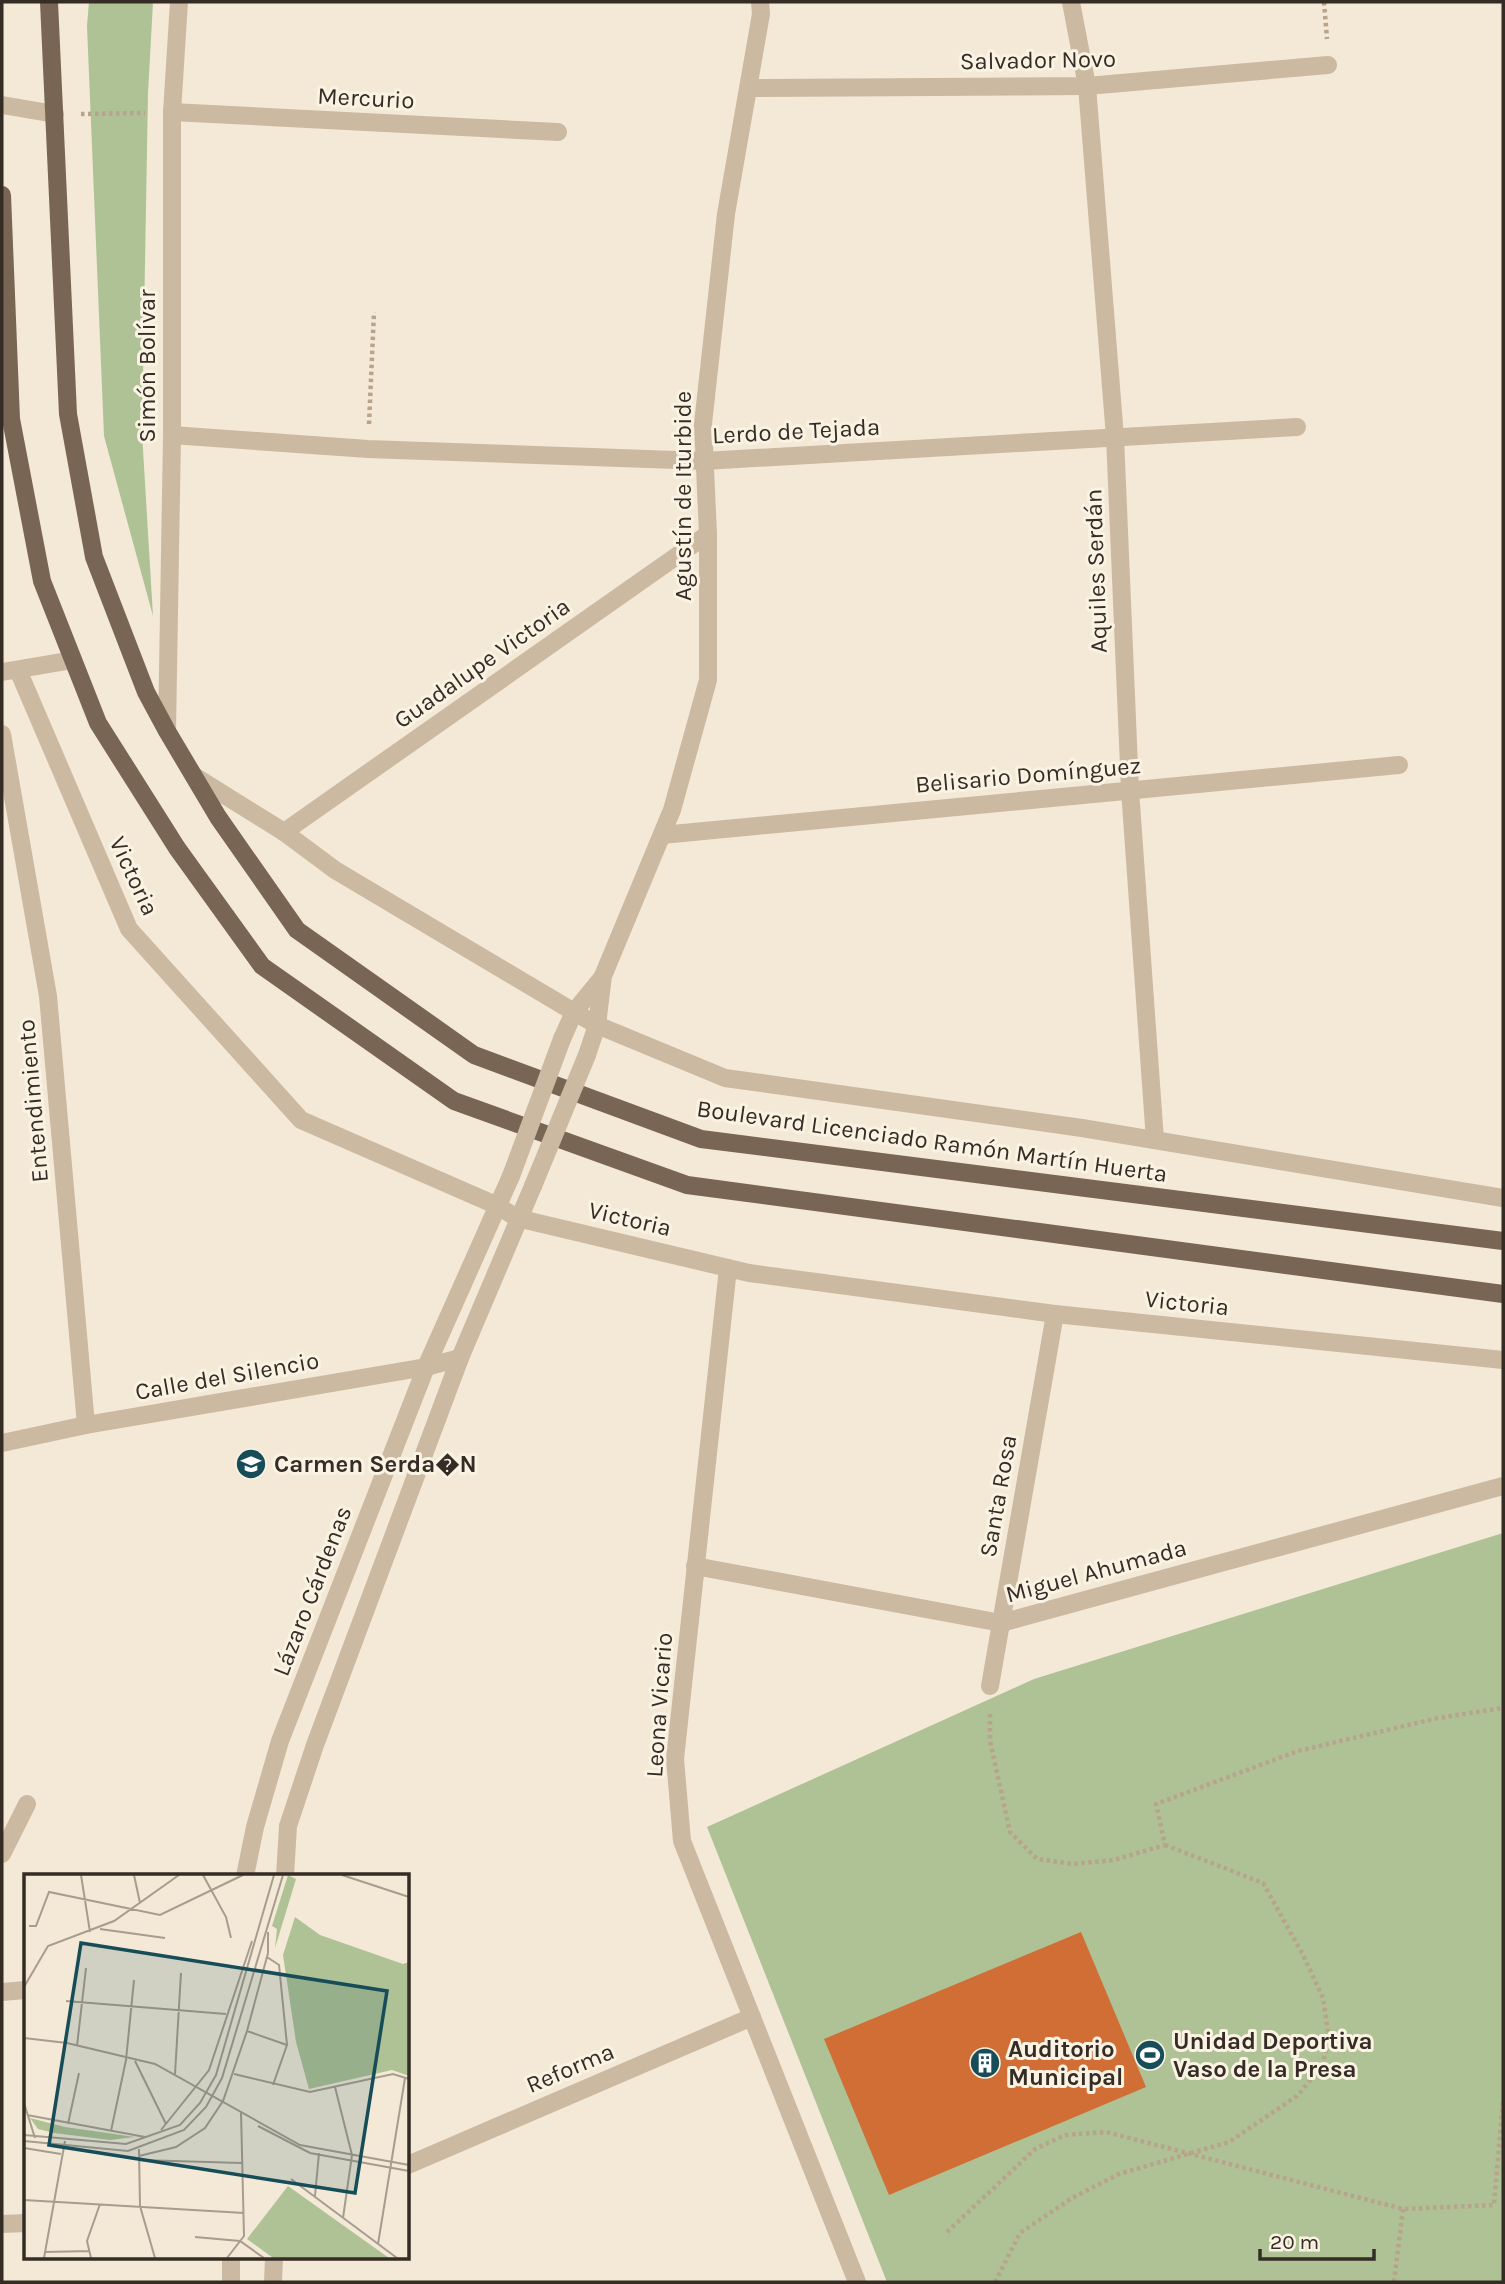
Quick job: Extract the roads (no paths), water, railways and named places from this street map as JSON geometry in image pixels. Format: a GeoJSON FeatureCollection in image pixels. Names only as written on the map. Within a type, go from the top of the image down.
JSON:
{"type":"FeatureCollection","features":[{"type":"Feature","properties":{"kind":"main road","name":"Boulevard Licenciado Ramón Martín Huerta"},"geometry":{"type":"LineString","coordinates":[[49,2],[68,414],[94,557],[146,692],[167,732],[218,817],[297,930],[474,1055],[701,1139],[1503,1241]]}},
{"type":"Feature","properties":{"kind":"main road"},"geometry":{"type":"LineString","coordinates":[[2,195],[11,419],[42,580],[98,723],[177,848],[262,966],[454,1101],[687,1185],[1503,1294]]}},
{"type":"Feature","properties":{"kind":"street","name":"Simón Bolívar"},"geometry":{"type":"LineString","coordinates":[[167,732],[172,435],[172,112],[179,2]]}},
{"type":"Feature","properties":{"kind":"street","name":"Agustín de Iturbide"},"geometry":{"type":"LineString","coordinates":[[517,1218],[587,1055],[597,1025],[603,976],[672,810],[708,680],[708,534],[703,424],[726,214],[761,14],[760,2]]}},
{"type":"Feature","properties":{"kind":"street","name":"Aquiles Serdán"},"geometry":{"type":"LineString","coordinates":[[1071,2],[1087,86],[1115,437],[1130,790],[1154,1140]]}},
{"type":"Feature","properties":{"kind":"street","name":"Salvador Novo"},"geometry":{"type":"LineString","coordinates":[[748,88],[1087,86],[1328,65]]}},
{"type":"Feature","properties":{"kind":"street"},"geometry":{"type":"LineString","coordinates":[[2,105],[55,114]]}},
{"type":"Feature","properties":{"kind":"street","name":"Mercurio"},"geometry":{"type":"LineString","coordinates":[[172,112],[558,132]]}},
{"type":"Feature","properties":{"kind":"street","name":"Lerdo de Tejada"},"geometry":{"type":"LineString","coordinates":[[172,435],[368,449],[704,461],[1297,427]]}},
{"type":"Feature","properties":{"kind":"street","name":"Guadalupe Victoria"},"geometry":{"type":"LineString","coordinates":[[284,832],[708,534]]}},
{"type":"Feature","properties":{"kind":"street"},"geometry":{"type":"LineString","coordinates":[[10,671],[73,660]]}},
{"type":"Feature","properties":{"kind":"street","name":"Victoria"},"geometry":{"type":"LineString","coordinates":[[10,671],[129,929],[301,1120],[498,1206],[517,1218],[762,1275],[1055,1314],[1503,1360]]}},
{"type":"Feature","properties":{"kind":"street","name":"Entendimiento"},"geometry":{"type":"LineString","coordinates":[[2,734],[48,996],[86,1425]]}},
{"type":"Feature","properties":{"kind":"street","name":"Belisario Domínguez"},"geometry":{"type":"LineString","coordinates":[[662,835],[1399,765]]}},
{"type":"Feature","properties":{"kind":"street"},"geometry":{"type":"LineString","coordinates":[[194,776],[284,832],[335,870],[574,1012],[597,1025],[725,1078],[1154,1140],[1503,1198]]}},
{"type":"Feature","properties":{"kind":"street","name":"Agustín de Iturbide"},"geometry":{"type":"LineString","coordinates":[[562,1039],[574,1012],[603,976]]}},
{"type":"Feature","properties":{"kind":"street","name":"Lázaro Cárdenas"},"geometry":{"type":"LineString","coordinates":[[245,1874],[255,1827],[280,1741],[426,1367],[511,1176],[562,1039]]}},
{"type":"Feature","properties":{"kind":"street"},"geometry":{"type":"LineString","coordinates":[[285,1874],[288,1826],[295,1802],[460,1358],[517,1218]]}},
{"type":"Feature","properties":{"kind":"street","name":"Leona Vicario"},"geometry":{"type":"LineString","coordinates":[[728,1268],[675,1759],[682,1841],[857,2282]]}},
{"type":"Feature","properties":{"kind":"street","name":"Santa Rosa"},"geometry":{"type":"LineString","coordinates":[[990,1686],[1055,1314]]}},
{"type":"Feature","properties":{"kind":"street","name":"Calle del Silencio"},"geometry":{"type":"LineString","coordinates":[[2,1443],[86,1425],[426,1367],[460,1358]]}},
{"type":"Feature","properties":{"kind":"street","name":"Miguel Ahumada"},"geometry":{"type":"LineString","coordinates":[[695,1566],[1001,1623],[1503,1486]]}},
{"type":"Feature","properties":{"kind":"street"},"geometry":{"type":"LineString","coordinates":[[2,1854],[27,1804]]}},
{"type":"Feature","properties":{"kind":"street"},"geometry":{"type":"LineString","coordinates":[[2,1992],[24,1990]]}},
{"type":"Feature","properties":{"kind":"street","name":"Reforma"},"geometry":{"type":"LineString","coordinates":[[410,2164],[752,2017]]}},
{"type":"Feature","properties":{"kind":"street"},"geometry":{"type":"LineString","coordinates":[[2,2224],[24,2223]]}},
{"type":"Feature","properties":{"kind":"street"},"geometry":{"type":"LineString","coordinates":[[231,2260],[231,2282]]}},
{"type":"Feature","properties":{"kind":"street"},"geometry":{"type":"LineString","coordinates":[[273,2282],[274,2260]]}},
{"type":"Feature","properties":{"kind":"place","name":"Carmen Serda�N"},"geometry":{"type":"Point","coordinates":[251,1464]}},
{"type":"Feature","properties":{"kind":"place","name":"Unidad Deportiva Vaso de la Presa"},"geometry":{"type":"Point","coordinates":[1150,2055]}},
{"type":"Feature","properties":{"kind":"place","name":"Auditorio Municipal"},"geometry":{"type":"Point","coordinates":[985,2063]}}]}
